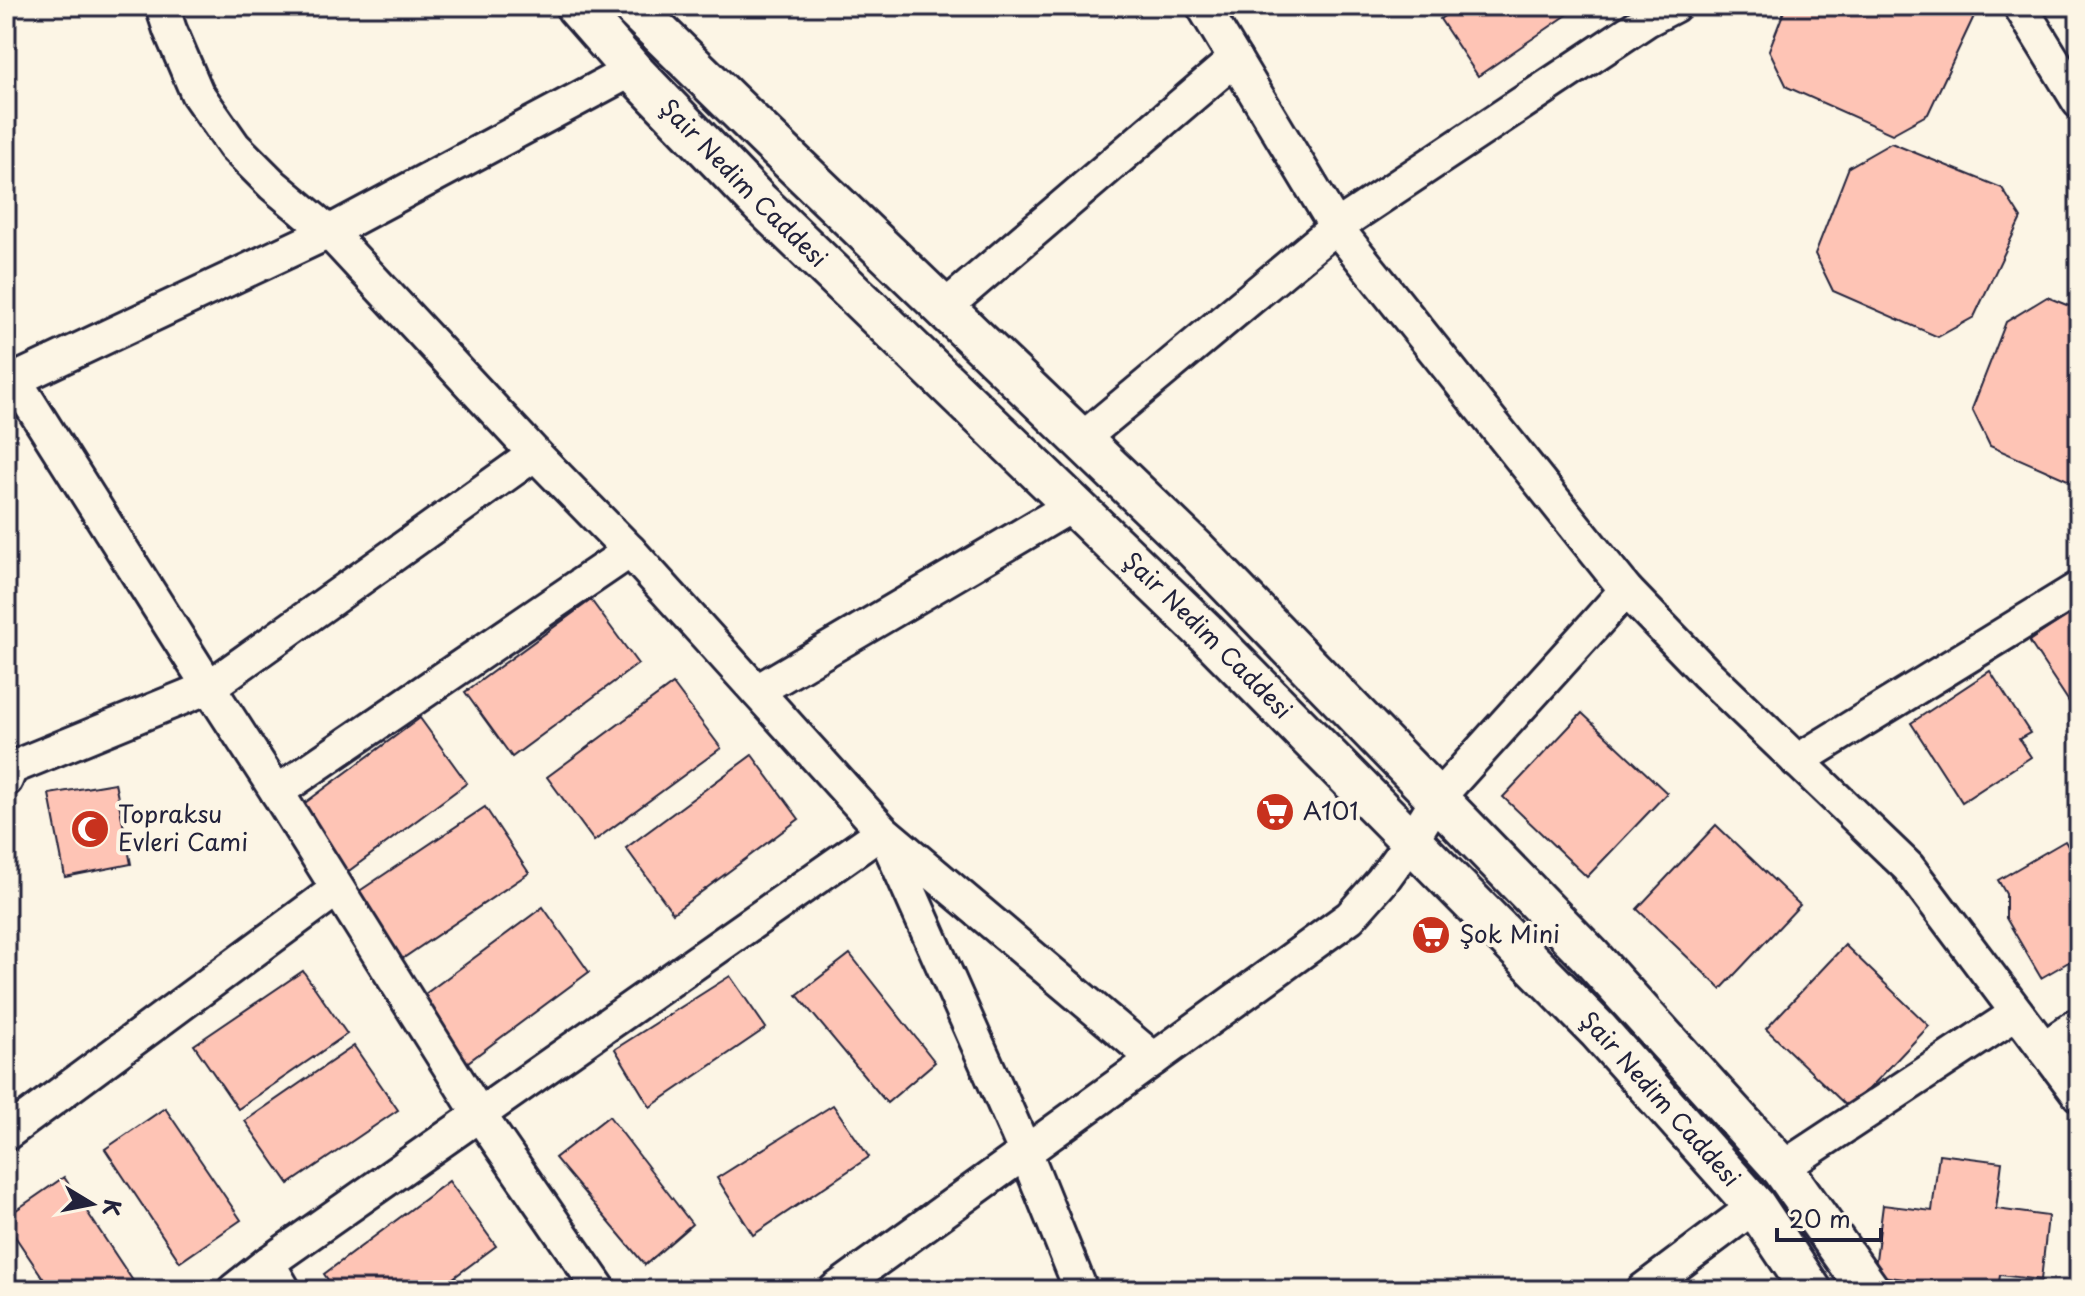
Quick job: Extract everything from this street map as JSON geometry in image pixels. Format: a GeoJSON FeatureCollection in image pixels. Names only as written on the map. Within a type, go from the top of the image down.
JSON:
{"type":"FeatureCollection","features":[{"type":"Feature","properties":{"kind":"street"},"geometry":{"type":"LineString","coordinates":[[162,6],[197,93],[234,146],[273,185],[329,232],[535,454],[630,551],[883,831],[1154,1059]]}},
{"type":"Feature","properties":{"kind":"street","name":"Şair Nedim Caddesi"},"geometry":{"type":"LineString","coordinates":[[576,6],[632,70],[760,203],[1205,632],[1598,1030],[1755,1206],[1811,1290]]}},
{"type":"Feature","properties":{"kind":"street"},"geometry":{"type":"LineString","coordinates":[[632,6],[1195,549],[1589,955],[1782,1168],[1869,1290]]}},
{"type":"Feature","properties":{"kind":"street"},"geometry":{"type":"LineString","coordinates":[[1203,6],[1336,227],[1626,590],[1706,673],[1908,867],[2079,1095]]}},
{"type":"Feature","properties":{"kind":"street"},"geometry":{"type":"LineString","coordinates":[[2020,6],[2079,102]]}},
{"type":"Feature","properties":{"kind":"street"},"geometry":{"type":"LineString","coordinates":[[1082,439],[1336,227],[1653,11]]}},
{"type":"Feature","properties":{"kind":"street"},"geometry":{"type":"LineString","coordinates":[[944,308],[1235,59]]}},
{"type":"Feature","properties":{"kind":"street"},"geometry":{"type":"LineString","coordinates":[[600,1290],[479,1114],[277,792],[10,382],[329,232],[632,70]]}},
{"type":"Feature","properties":{"kind":"street"},"geometry":{"type":"LineString","coordinates":[[6,780],[11,768],[209,687],[535,454]]}},
{"type":"Feature","properties":{"kind":"street"},"geometry":{"type":"LineString","coordinates":[[757,691],[1073,505]]}},
{"type":"Feature","properties":{"kind":"street"},"geometry":{"type":"LineString","coordinates":[[277,792],[630,551]]}},
{"type":"Feature","properties":{"kind":"street"},"geometry":{"type":"LineString","coordinates":[[1797,761],[2079,588]]}},
{"type":"Feature","properties":{"kind":"street"},"geometry":{"type":"LineString","coordinates":[[835,1290],[1350,917],[1382,881],[1437,799],[1626,590]]}},
{"type":"Feature","properties":{"kind":"street"},"geometry":{"type":"LineString","coordinates":[[234,1290],[276,1277],[479,1114],[883,831]]}},
{"type":"Feature","properties":{"kind":"street"},"geometry":{"type":"LineString","coordinates":[[883,831],[1025,1151],[1081,1290]]}},
{"type":"Feature","properties":{"kind":"street"},"geometry":{"type":"LineString","coordinates":[[6,1134],[337,889]]}},
{"type":"Feature","properties":{"kind":"street"},"geometry":{"type":"LineString","coordinates":[[1782,1168],[2017,1013]]}},
{"type":"Feature","properties":{"kind":"street"},"geometry":{"type":"LineString","coordinates":[[2044,1048],[2079,1024]]}},
{"type":"Feature","properties":{"kind":"street"},"geometry":{"type":"LineString","coordinates":[[1643,1290],[1755,1206]]}},
{"type":"Feature","properties":{"kind":"building"},"geometry":{"type":"Polygon","coordinates":[[[1459,6],[1580,6],[1478,76],[1440,19],[1459,6]]]}},
{"type":"Feature","properties":{"kind":"building"},"geometry":{"type":"Polygon","coordinates":[[[1786,6],[1969,6],[1975,14],[1928,114],[1892,134],[1787,87],[1769,50],[1786,6]]]}},
{"type":"Feature","properties":{"kind":"building"},"geometry":{"type":"Polygon","coordinates":[[[1891,143],[2002,188],[2021,218],[1974,317],[1938,337],[1833,291],[1815,254],[1849,167],[1891,143]]]}},
{"type":"Feature","properties":{"kind":"building"},"geometry":{"type":"Polygon","coordinates":[[[2047,297],[2079,310],[2079,485],[1990,446],[1972,409],[2006,322],[2047,297]]]}},
{"type":"Feature","properties":{"kind":"building"},"geometry":{"type":"Polygon","coordinates":[[[591,600],[638,664],[512,757],[465,692],[591,600]]]}},
{"type":"Feature","properties":{"kind":"building"},"geometry":{"type":"Polygon","coordinates":[[[2079,608],[2079,717],[2029,641],[2079,608]]]}},
{"type":"Feature","properties":{"kind":"building"},"geometry":{"type":"Polygon","coordinates":[[[1990,671],[2030,733],[2019,739],[2031,757],[1962,802],[1911,723],[1990,671]]]}},
{"type":"Feature","properties":{"kind":"building"},"geometry":{"type":"Polygon","coordinates":[[[673,684],[721,748],[594,841],[547,777],[673,684]]]}},
{"type":"Feature","properties":{"kind":"building"},"geometry":{"type":"Polygon","coordinates":[[[1582,713],[1667,793],[1587,877],[1503,797],[1582,713]]]}},
{"type":"Feature","properties":{"kind":"building"},"geometry":{"type":"Polygon","coordinates":[[[420,718],[467,783],[342,876],[294,811],[420,718]]]}},
{"type":"Feature","properties":{"kind":"building"},"geometry":{"type":"Polygon","coordinates":[[[752,755],[799,819],[673,913],[626,848],[752,755]]]}},
{"type":"Feature","properties":{"kind":"building","name":"Topraksu Evleri Cami"},"geometry":{"type":"Polygon","coordinates":[[[115,783],[131,864],[65,877],[49,794],[115,783]]]}},
{"type":"Feature","properties":{"kind":"building"},"geometry":{"type":"Polygon","coordinates":[[[485,807],[529,873],[399,961],[355,894],[485,807]]]}},
{"type":"Feature","properties":{"kind":"building"},"geometry":{"type":"Polygon","coordinates":[[[1716,825],[1800,905],[1721,989],[1637,909],[1716,825]]]}},
{"type":"Feature","properties":{"kind":"building"},"geometry":{"type":"Polygon","coordinates":[[[2065,841],[2075,858],[2079,855],[2079,956],[2041,978],[2006,918],[2006,894],[1998,880],[2065,841]]]}},
{"type":"Feature","properties":{"kind":"building"},"geometry":{"type":"Polygon","coordinates":[[[543,907],[589,972],[464,1065],[417,1000],[543,907]]]}},
{"type":"Feature","properties":{"kind":"building"},"geometry":{"type":"Polygon","coordinates":[[[1845,945],[1929,1026],[1850,1109],[1766,1029],[1845,945]]]}},
{"type":"Feature","properties":{"kind":"building"},"geometry":{"type":"Polygon","coordinates":[[[850,954],[935,1062],[887,1103],[797,995],[850,954]]]}},
{"type":"Feature","properties":{"kind":"building"},"geometry":{"type":"Polygon","coordinates":[[[303,971],[347,1034],[238,1109],[194,1045],[303,971]]]}},
{"type":"Feature","properties":{"kind":"building"},"geometry":{"type":"Polygon","coordinates":[[[730,976],[766,1028],[650,1107],[615,1049],[730,976]]]}},
{"type":"Feature","properties":{"kind":"building"},"geometry":{"type":"Polygon","coordinates":[[[354,1046],[398,1110],[289,1184],[245,1121],[354,1046]]]}},
{"type":"Feature","properties":{"kind":"building"},"geometry":{"type":"Polygon","coordinates":[[[833,1105],[869,1157],[753,1235],[717,1178],[833,1105]]]}},
{"type":"Feature","properties":{"kind":"building"},"geometry":{"type":"Polygon","coordinates":[[[165,1108],[241,1220],[180,1262],[105,1149],[165,1108]]]}},
{"type":"Feature","properties":{"kind":"building"},"geometry":{"type":"Polygon","coordinates":[[[609,1116],[692,1224],[645,1265],[555,1158],[609,1116]]]}},
{"type":"Feature","properties":{"kind":"building"},"geometry":{"type":"Polygon","coordinates":[[[1939,1154],[2002,1162],[1996,1209],[2048,1216],[2041,1280],[2000,1275],[1998,1290],[1927,1290],[1928,1282],[1874,1275],[1883,1205],[1932,1211],[1939,1154]]]}},
{"type":"Feature","properties":{"kind":"building"},"geometry":{"type":"Polygon","coordinates":[[[64,1177],[139,1290],[51,1290],[6,1223],[6,1217],[64,1177]]]}},
{"type":"Feature","properties":{"kind":"building"},"geometry":{"type":"Polygon","coordinates":[[[449,1181],[496,1246],[437,1290],[335,1290],[324,1274],[449,1181]]]}},
{"type":"Feature","properties":{"kind":"place","name":"A101"},"geometry":{"type":"Point","coordinates":[1275,812]}},
{"type":"Feature","properties":{"kind":"place","name":"Topraksu Evleri Cami"},"geometry":{"type":"Point","coordinates":[90,829]}},
{"type":"Feature","properties":{"kind":"place","name":"Şok Mini"},"geometry":{"type":"Point","coordinates":[1431,935]}}]}
